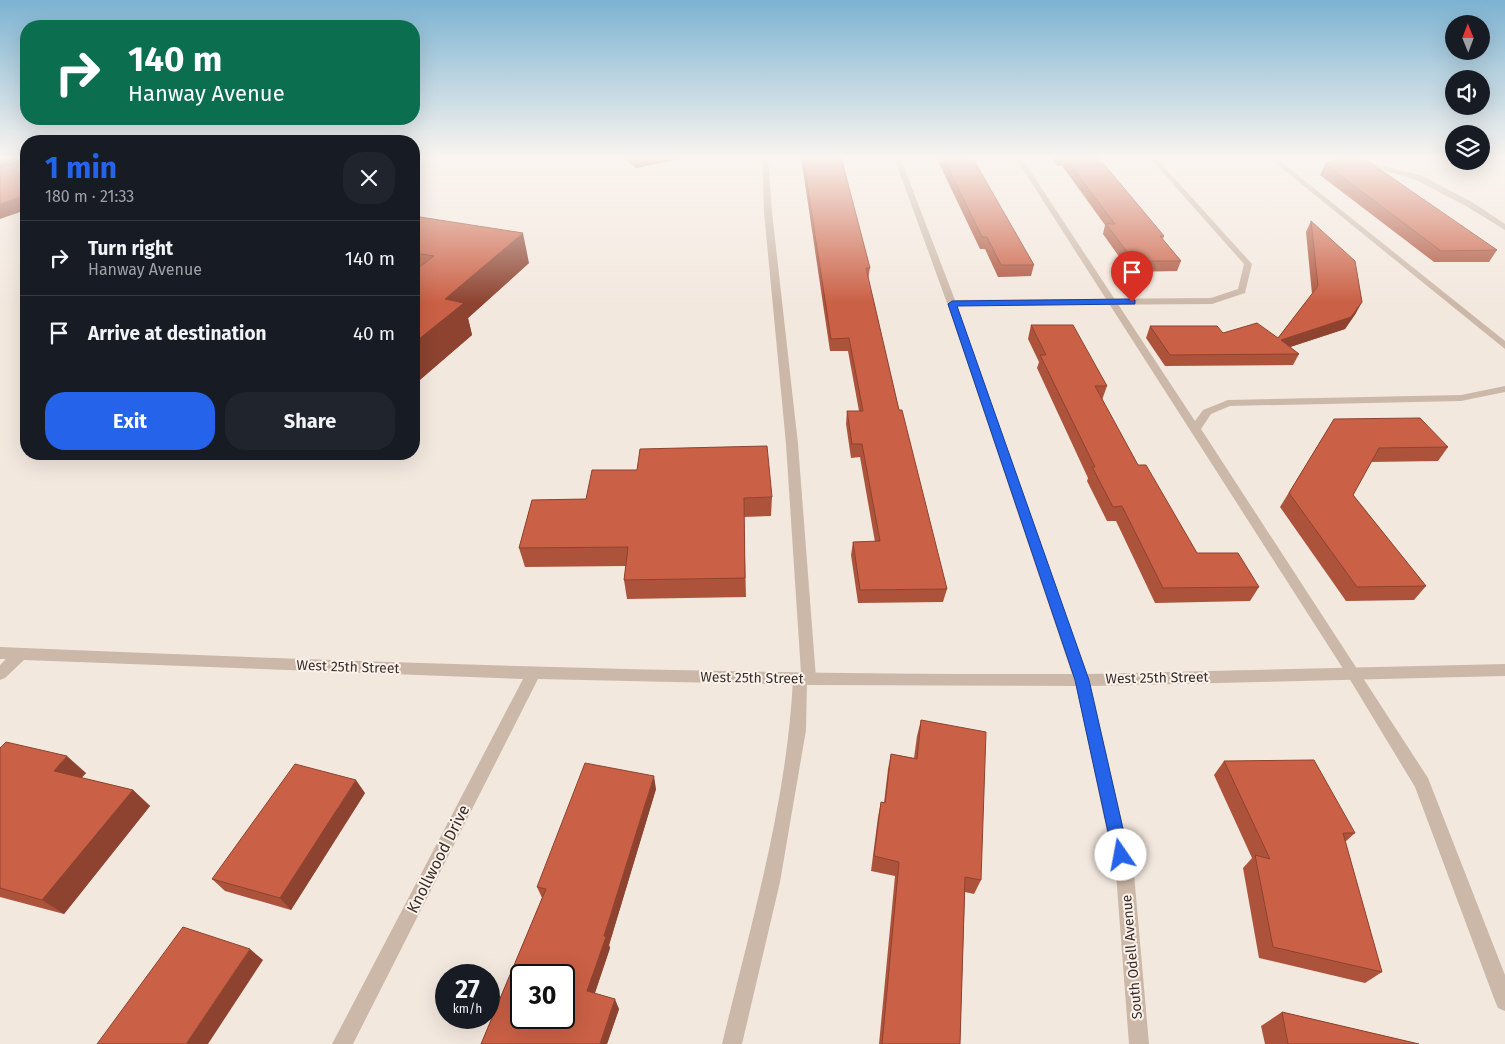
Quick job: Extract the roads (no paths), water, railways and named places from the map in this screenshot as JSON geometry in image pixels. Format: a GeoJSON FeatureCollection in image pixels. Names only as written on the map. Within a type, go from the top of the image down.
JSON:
{"type":"FeatureCollection","features":[{"type":"Feature","properties":{"kind":"street"},"geometry":{"type":"LineString","coordinates":[[732,1044],[771,882],[798,730],[804,679],[792,444],[768,206]]}},
{"type":"Feature","properties":{"kind":"street","name":"South Odell Avenue"},"geometry":{"type":"LineString","coordinates":[[915,206],[952,304],[1082,680],[1125,874],[1139,1044]]}},
{"type":"Feature","properties":{"kind":"street"},"geometry":{"type":"LineString","coordinates":[[1050,206],[1354,674],[1422,783],[1505,1000]]}},
{"type":"Feature","properties":{"kind":"street"},"geometry":{"type":"LineString","coordinates":[[952,304],[1212,301],[1242,291],[1248,264],[1196,206]]}},
{"type":"Feature","properties":{"kind":"street"},"geometry":{"type":"LineString","coordinates":[[1332,206],[1505,346]]}},
{"type":"Feature","properties":{"kind":"street"},"geometry":{"type":"LineString","coordinates":[[1472,206],[1505,228]]}},
{"type":"Feature","properties":{"kind":"street"},"geometry":{"type":"LineString","coordinates":[[1195,429],[1207,412],[1228,403],[1461,398],[1505,389]]}},
{"type":"Feature","properties":{"kind":"street","name":"West 25th Street"},"geometry":{"type":"LineString","coordinates":[[0,654],[533,674],[804,679],[1082,680],[1505,670]]}},
{"type":"Feature","properties":{"kind":"street"},"geometry":{"type":"LineString","coordinates":[[0,674],[21,654]]}},
{"type":"Feature","properties":{"kind":"street","name":"Knollwood Drive"},"geometry":{"type":"LineString","coordinates":[[342,1044],[533,674]]}}]}
